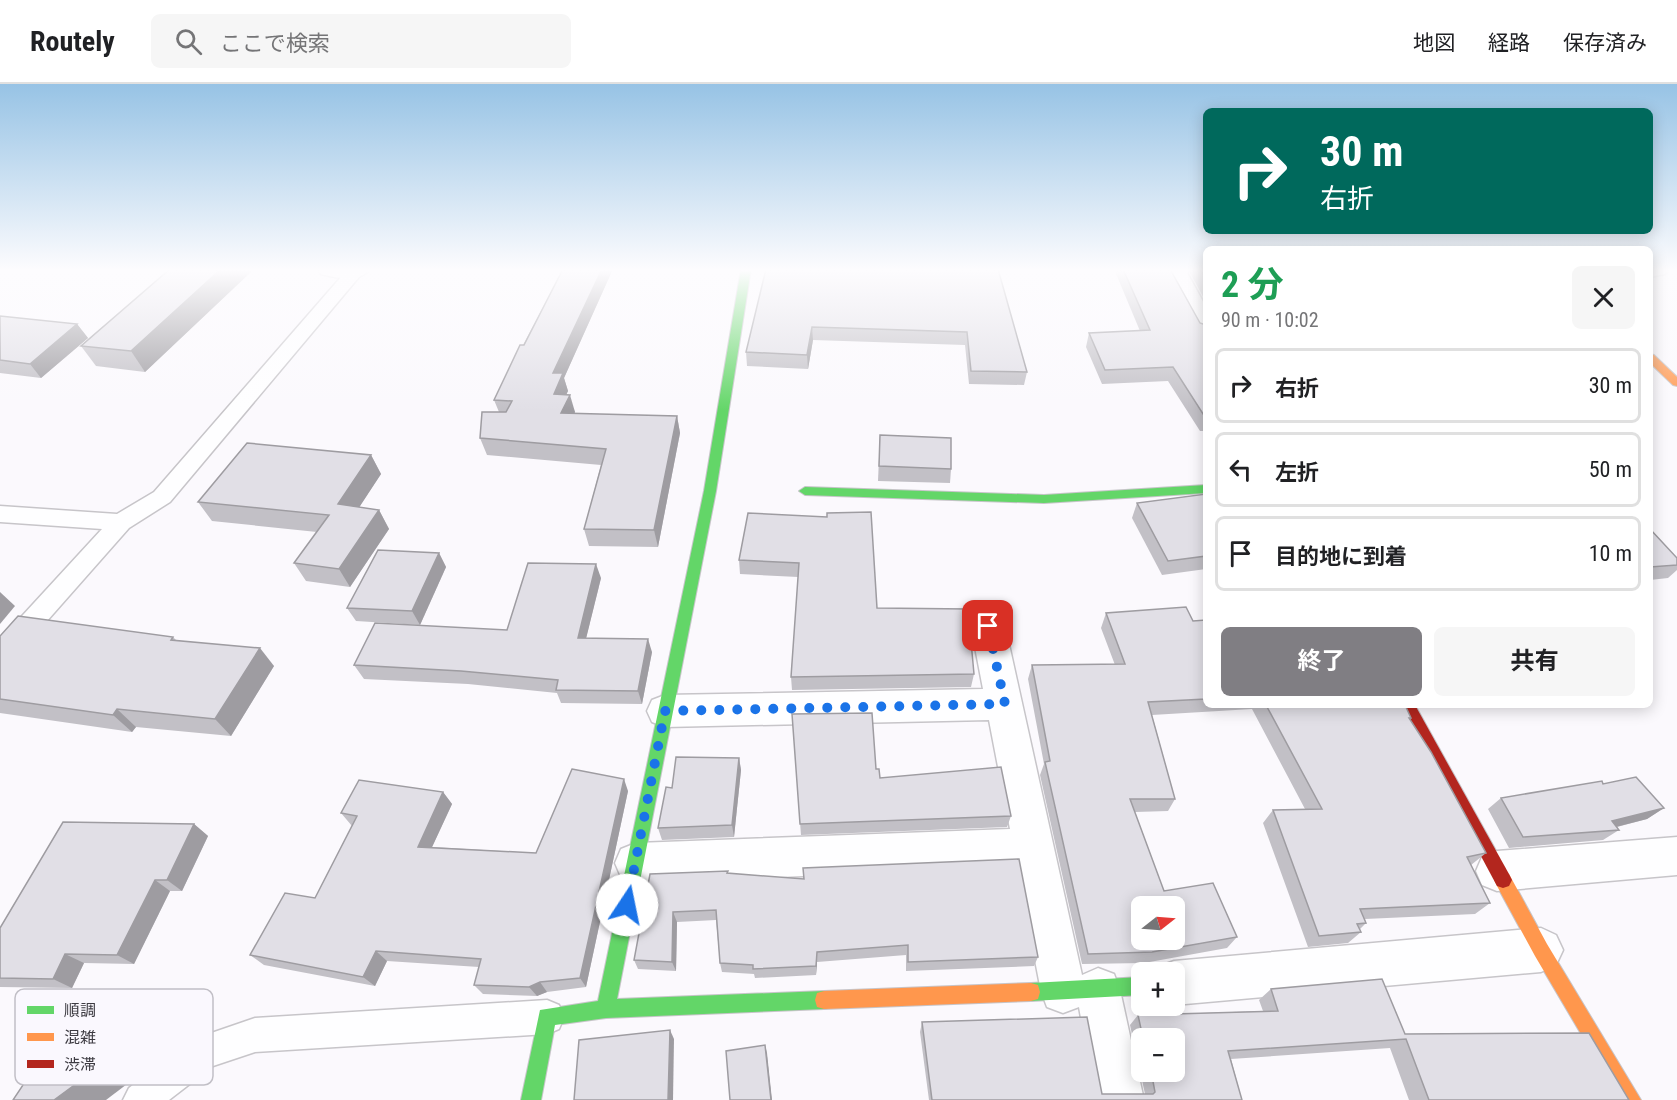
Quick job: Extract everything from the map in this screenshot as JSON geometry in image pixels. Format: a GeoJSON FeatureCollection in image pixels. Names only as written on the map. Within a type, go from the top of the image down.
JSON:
{"type":"FeatureCollection","features":[{"type":"Feature","properties":{"kind":"street"},"geometry":{"type":"LineString","coordinates":[[606,1009],[710,491],[738,316]]}},
{"type":"Feature","properties":{"kind":"street"},"geometry":{"type":"LineString","coordinates":[[1653,360],[1677,383]]}},
{"type":"Feature","properties":{"kind":"street"},"geometry":{"type":"LineString","coordinates":[[805,491],[1044,498],[1203,489]]}},
{"type":"Feature","properties":{"kind":"street"},"geometry":{"type":"LineString","coordinates":[[988,626],[1034,847],[1081,991],[1120,1100]]}},
{"type":"Feature","properties":{"kind":"street"},"geometry":{"type":"LineString","coordinates":[[665,711],[1005,704]]}},
{"type":"Feature","properties":{"kind":"street"},"geometry":{"type":"LineString","coordinates":[[1409,708],[1541,950],[1631,1100]]}},
{"type":"Feature","properties":{"kind":"street"},"geometry":{"type":"LineString","coordinates":[[636,863],[1034,847]]}},
{"type":"Feature","properties":{"kind":"street"},"geometry":{"type":"LineString","coordinates":[[1497,871],[1677,856]]}},
{"type":"Feature","properties":{"kind":"street"},"geometry":{"type":"LineString","coordinates":[[1185,982],[1541,950]]}},
{"type":"Feature","properties":{"kind":"street"},"geometry":{"type":"LineString","coordinates":[[531,1100],[547,1017],[606,1009],[1081,991],[1131,987]]}},
{"type":"Feature","properties":{"kind":"lane"},"geometry":{"type":"LineString","coordinates":[[0,657],[121,522],[162,497],[317,316]]}},
{"type":"Feature","properties":{"kind":"lane"},"geometry":{"type":"LineString","coordinates":[[0,514],[121,522]]}},
{"type":"Feature","properties":{"kind":"lane"},"geometry":{"type":"LineString","coordinates":[[213,1049],[255,1035],[547,1017]]}},
{"type":"Feature","properties":{"kind":"lane"},"geometry":{"type":"LineString","coordinates":[[141,1100],[160,1085]]}},
{"type":"Feature","properties":{"kind":"building"},"geometry":{"type":"Polygon","coordinates":[[[0,316],[77,324],[30,364],[0,360],[0,316]]]}},
{"type":"Feature","properties":{"kind":"building"},"geometry":{"type":"Polygon","coordinates":[[[115,316],[169,316],[131,351],[81,346],[115,316]]]}},
{"type":"Feature","properties":{"kind":"building"},"geometry":{"type":"Polygon","coordinates":[[[539,316],[580,316],[553,373],[563,373],[554,394],[570,395],[561,413],[677,416],[654,530],[584,529],[606,449],[480,438],[482,412],[506,412],[512,401],[494,400],[520,345],[524,345],[539,316]]]}},
{"type":"Feature","properties":{"kind":"building"},"geometry":{"type":"Polygon","coordinates":[[[755,316],[1011,316],[1027,372],[971,371],[967,332],[812,327],[807,355],[746,352],[755,316]]]}},
{"type":"Feature","properties":{"kind":"building"},"geometry":{"type":"Polygon","coordinates":[[[1144,316],[1196,316],[1203,324],[1203,414],[1173,367],[1105,370],[1089,333],[1150,330],[1144,316]]]}},
{"type":"Feature","properties":{"kind":"building"},"geometry":{"type":"Polygon","coordinates":[[[880,435],[951,438],[951,469],[879,466],[880,435]]]}},
{"type":"Feature","properties":{"kind":"building"},"geometry":{"type":"Polygon","coordinates":[[[247,443],[371,455],[338,504],[379,510],[339,569],[294,563],[329,515],[198,502],[247,443]]]}},
{"type":"Feature","properties":{"kind":"building"},"geometry":{"type":"Polygon","coordinates":[[[1203,494],[1203,556],[1168,561],[1137,503],[1203,494]]]}},
{"type":"Feature","properties":{"kind":"building"},"geometry":{"type":"Polygon","coordinates":[[[871,512],[877,608],[968,609],[974,674],[791,677],[799,563],[739,560],[748,513],[827,517],[827,513],[871,512]]]}},
{"type":"Feature","properties":{"kind":"building"},"geometry":{"type":"Polygon","coordinates":[[[1653,532],[1677,558],[1677,565],[1653,567],[1653,532]]]}},
{"type":"Feature","properties":{"kind":"building"},"geometry":{"type":"Polygon","coordinates":[[[378,550],[439,553],[412,611],[347,608],[378,550]]]}},
{"type":"Feature","properties":{"kind":"building"},"geometry":{"type":"Polygon","coordinates":[[[528,563],[596,564],[578,638],[648,639],[638,691],[556,690],[558,680],[461,671],[354,665],[375,623],[507,630],[528,563]]]}},
{"type":"Feature","properties":{"kind":"building"},"geometry":{"type":"Polygon","coordinates":[[[1186,607],[1193,621],[1203,620],[1203,699],[1148,702],[1175,799],[1130,799],[1164,891],[1213,883],[1237,937],[1185,946],[1185,896],[1131,896],[1131,950],[1163,950],[1088,954],[1045,762],[1050,761],[1032,665],[1125,664],[1106,613],[1186,607]]]}},
{"type":"Feature","properties":{"kind":"building"},"geometry":{"type":"Polygon","coordinates":[[[18,616],[173,637],[171,640],[260,648],[215,719],[117,709],[113,715],[0,699],[0,636],[18,616]]]}},
{"type":"Feature","properties":{"kind":"building"},"geometry":{"type":"Polygon","coordinates":[[[1268,708],[1406,708],[1411,718],[1409,718],[1431,752],[1486,853],[1467,857],[1490,903],[1360,909],[1366,923],[1357,924],[1361,932],[1319,936],[1273,810],[1322,809],[1268,708]]]}},
{"type":"Feature","properties":{"kind":"building"},"geometry":{"type":"Polygon","coordinates":[[[872,713],[876,769],[879,769],[880,778],[1001,767],[1011,816],[800,824],[792,714],[872,713]]]}},
{"type":"Feature","properties":{"kind":"building"},"geometry":{"type":"Polygon","coordinates":[[[676,757],[739,758],[732,825],[658,828],[666,787],[672,788],[676,757]]]}},
{"type":"Feature","properties":{"kind":"building"},"geometry":{"type":"Polygon","coordinates":[[[572,769],[624,779],[580,978],[540,982],[529,987],[474,985],[481,959],[376,951],[363,977],[250,955],[285,893],[315,898],[357,816],[341,813],[359,780],[443,792],[418,847],[536,853],[572,769]]]}},
{"type":"Feature","properties":{"kind":"building"},"geometry":{"type":"Polygon","coordinates":[[[1636,777],[1664,808],[1612,821],[1619,830],[1523,837],[1501,798],[1602,781],[1603,784],[1636,777]]]}},
{"type":"Feature","properties":{"kind":"building"},"geometry":{"type":"Polygon","coordinates":[[[63,822],[194,824],[167,880],[155,880],[117,955],[65,954],[53,979],[0,978],[0,928],[63,822]]]}},
{"type":"Feature","properties":{"kind":"building"},"geometry":{"type":"Polygon","coordinates":[[[1019,859],[1038,957],[908,962],[908,945],[817,952],[816,966],[753,969],[753,965],[720,963],[716,910],[673,912],[672,962],[634,960],[650,874],[728,871],[727,873],[804,879],[803,868],[1019,859]]]}},
{"type":"Feature","properties":{"kind":"building"},"geometry":{"type":"Polygon","coordinates":[[[1382,979],[1405,1034],[1589,1033],[1629,1100],[1429,1100],[1406,1039],[1228,1051],[1242,1100],[932,1100],[922,1022],[1087,1017],[1102,1094],[1153,1094],[1155,1092],[1153,1082],[1185,1082],[1185,1028],[1141,1028],[1138,1016],[1278,1011],[1271,989],[1382,979]]]}},
{"type":"Feature","properties":{"kind":"building"},"geometry":{"type":"Polygon","coordinates":[[[670,1030],[668,1100],[574,1100],[579,1040],[670,1030]]]}},
{"type":"Feature","properties":{"kind":"building"},"geometry":{"type":"Polygon","coordinates":[[[765,1045],[771,1100],[730,1100],[726,1051],[765,1045]]]}},
{"type":"Feature","properties":{"kind":"building"},"geometry":{"type":"Polygon","coordinates":[[[23,1085],[74,1085],[54,1100],[13,1100],[23,1085]]]}},
{"type":"Feature","properties":{"kind":"traffic: fast"},"geometry":{"type":"LineString","coordinates":[[606,1009],[710,491],[738,316]]}},
{"type":"Feature","properties":{"kind":"traffic: fast"},"geometry":{"type":"LineString","coordinates":[[805,491],[1044,499],[1203,489]]}},
{"type":"Feature","properties":{"kind":"traffic: fast"},"geometry":{"type":"LineString","coordinates":[[1031,992],[1131,987]]}},
{"type":"Feature","properties":{"kind":"traffic: fast"},"geometry":{"type":"LineString","coordinates":[[531,1100],[547,1017],[606,1009],[824,1000]]}},
{"type":"Feature","properties":{"kind":"traffic: slow"},"geometry":{"type":"LineString","coordinates":[[1653,360],[1677,383]]}},
{"type":"Feature","properties":{"kind":"traffic: slow"},"geometry":{"type":"LineString","coordinates":[[1503,880],[1541,950],[1631,1100]]}},
{"type":"Feature","properties":{"kind":"traffic: slow"},"geometry":{"type":"LineString","coordinates":[[824,1000],[1031,992]]}},
{"type":"Feature","properties":{"kind":"traffic: jam"},"geometry":{"type":"LineString","coordinates":[[1409,708],[1503,880]]}},
{"type":"Feature","properties":{"kind":"route"},"geometry":{"type":"LineString","coordinates":[[627,905],[665,711],[1005,704],[988,626]]}}]}
